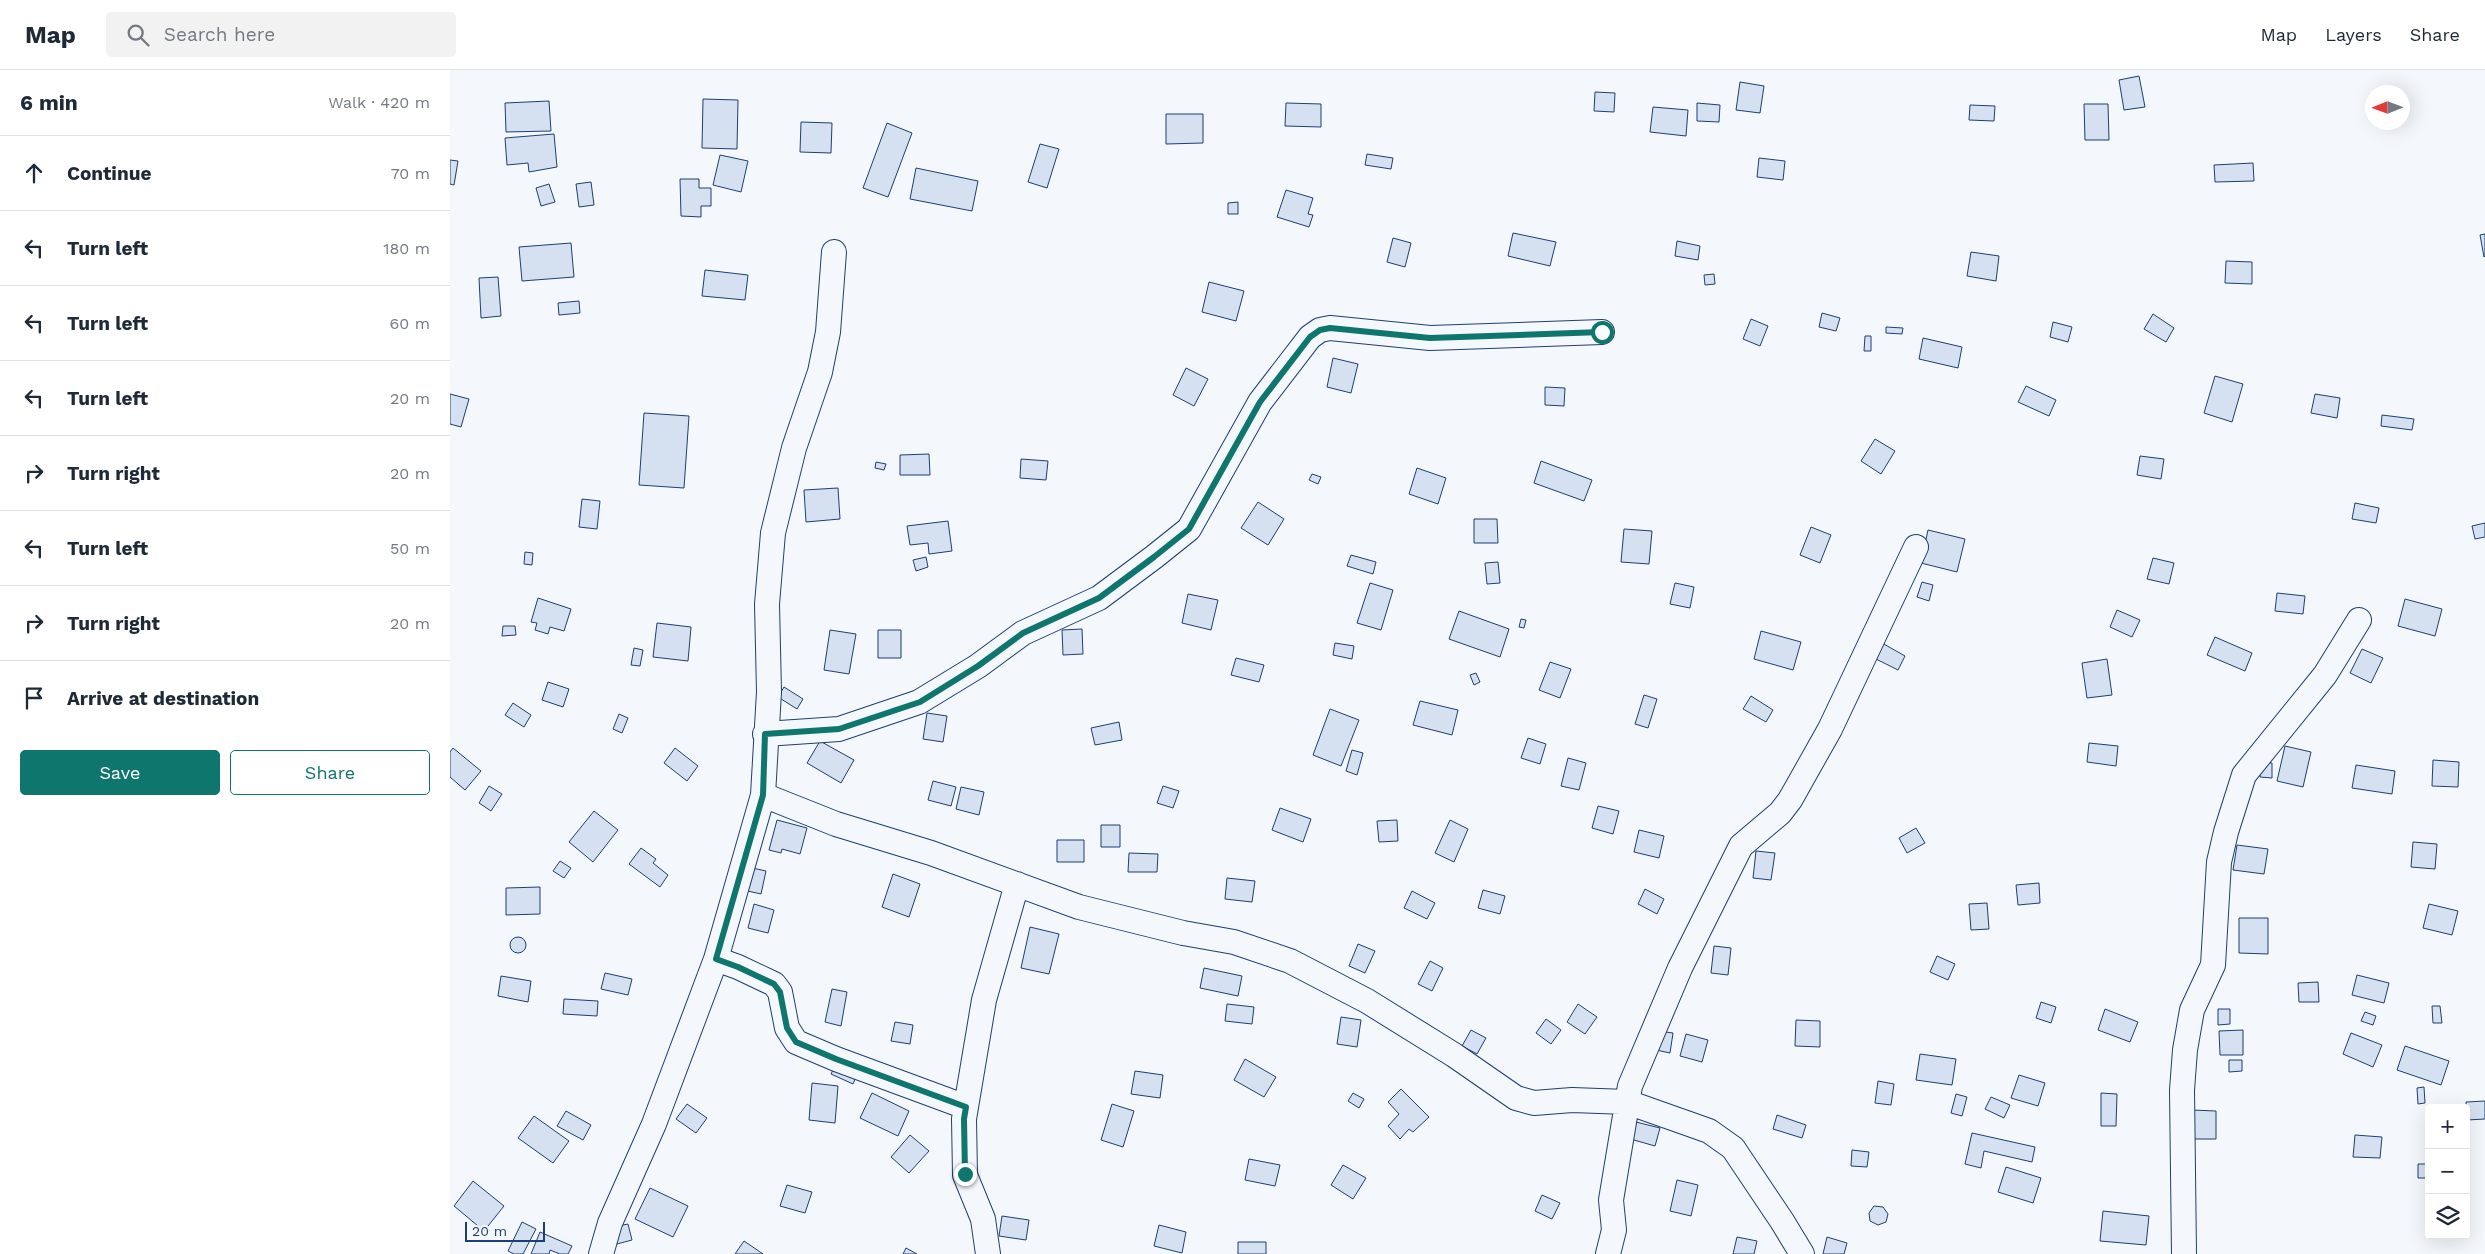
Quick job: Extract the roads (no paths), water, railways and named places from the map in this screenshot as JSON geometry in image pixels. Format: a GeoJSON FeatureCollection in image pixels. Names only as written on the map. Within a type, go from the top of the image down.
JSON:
{"type":"FeatureCollection","features":[{"type":"Feature","properties":{"kind":"street"},"geometry":{"type":"LineString","coordinates":[[602,1254],[610,1223],[654,1124],[716,959],[763,795],[765,734],[769,692],[767,604],[773,533],[794,448],[820,372],[828,332],[834,252]]}},
{"type":"Feature","properties":{"kind":"street"},"geometry":{"type":"LineString","coordinates":[[765,734],[839,729],[920,702],[978,666],[1023,633],[1107,592],[1189,529],[1260,402],[1310,337],[1320,330],[1330,328],[1430,338],[1602,332]]}},
{"type":"Feature","properties":{"kind":"street"},"geometry":{"type":"LineString","coordinates":[[1608,1254],[1614,1230],[1611,1200],[1630,1086],[1680,968],[1741,846],[1780,813],[1790,800],[1830,729],[1916,547]]}},
{"type":"Feature","properties":{"kind":"street"},"geometry":{"type":"LineString","coordinates":[[2184,1254],[2182,1090],[2185,1050],[2192,1010],[2213,965],[2219,862],[2226,832],[2244,775],[2325,675],[2359,620]]}},
{"type":"Feature","properties":{"kind":"street"},"geometry":{"type":"LineString","coordinates":[[763,795],[836,824],[932,853],[1079,907],[1183,933],[1234,942],[1290,961],[1367,1001],[1454,1055],[1516,1098],[1534,1103],[1572,1100],[1627,1102],[1709,1131],[1733,1148],[1802,1254]]}},
{"type":"Feature","properties":{"kind":"street"},"geometry":{"type":"LineString","coordinates":[[988,1254],[984,1219],[965,1174],[964,1119],[984,1000],[1017,884]]}},
{"type":"Feature","properties":{"kind":"street"},"geometry":{"type":"LineString","coordinates":[[716,959],[774,984],[780,992],[787,1028],[796,1042],[836,1059],[966,1107]]}}]}
